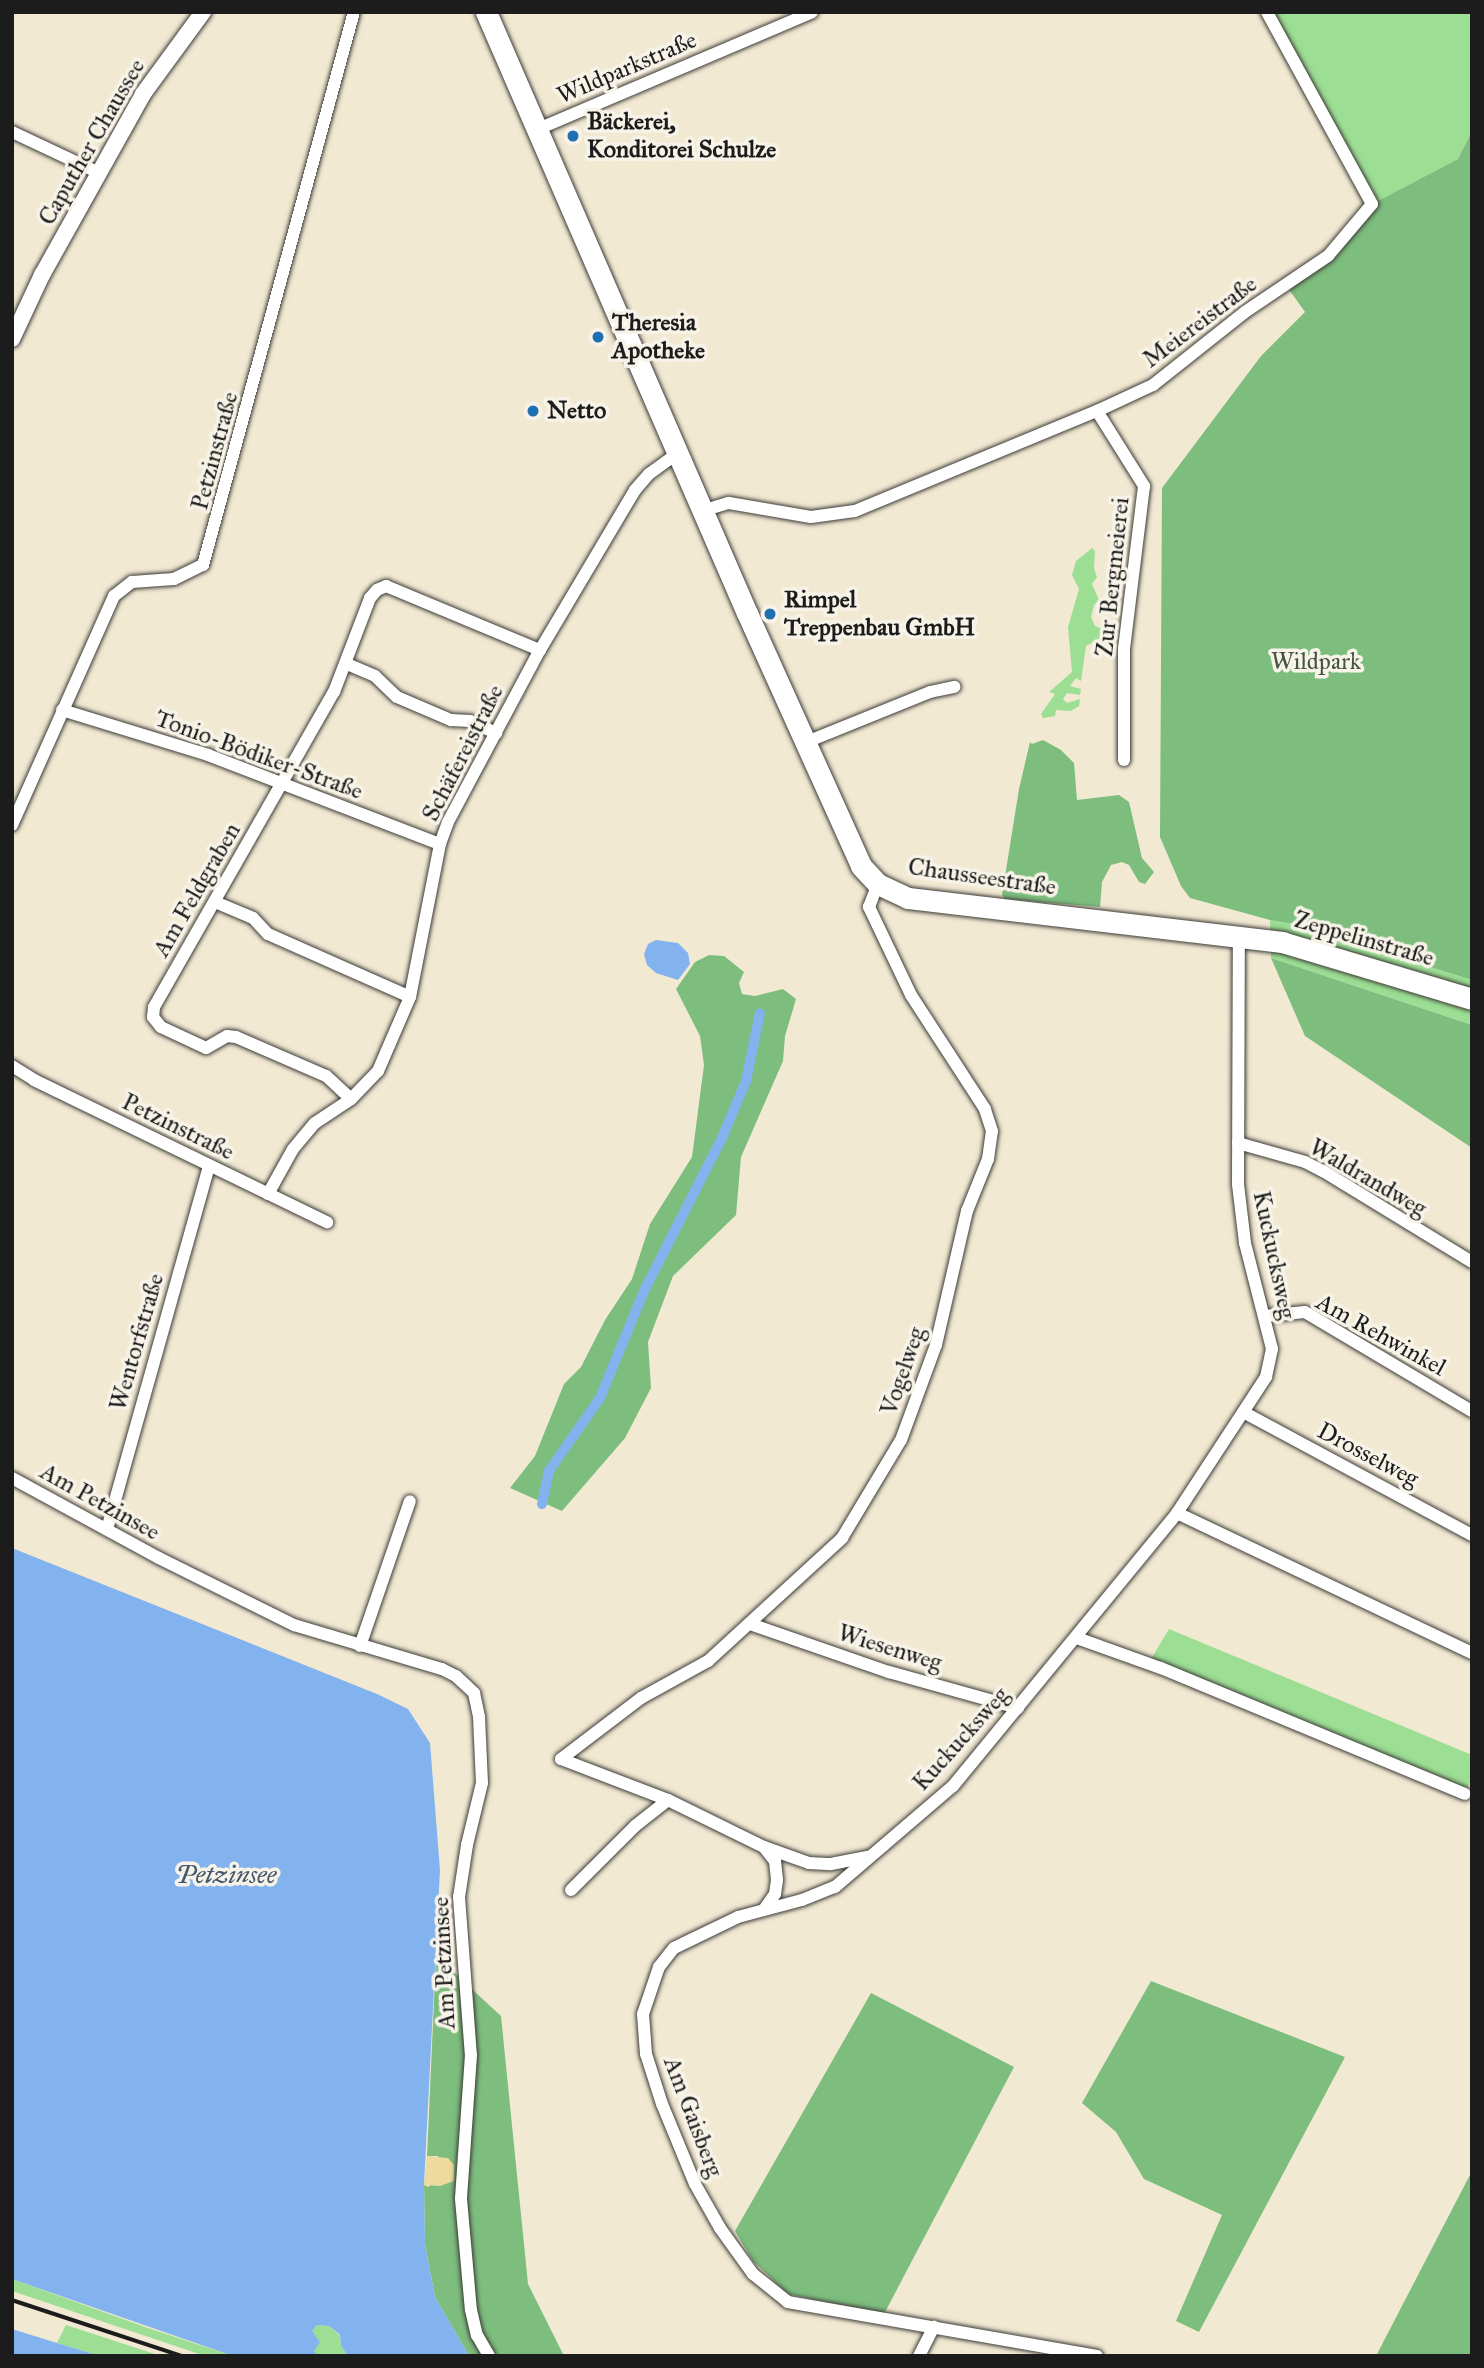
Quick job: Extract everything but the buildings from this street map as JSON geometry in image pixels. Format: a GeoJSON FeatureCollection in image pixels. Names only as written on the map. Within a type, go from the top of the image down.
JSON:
{"type":"FeatureCollection","features":[{"type":"Feature","properties":{"kind":"main road","name":"Chausseestraße"},"geometry":{"type":"LineString","coordinates":[[486,12],[702,511],[851,849],[861,866],[878,884],[908,898],[1239,936]]}},
{"type":"Feature","properties":{"kind":"main road","name":"Zeppelinstraße"},"geometry":{"type":"LineString","coordinates":[[1239,936],[1282,942],[1338,957],[1472,999]]}},
{"type":"Feature","properties":{"kind":"street","name":"Caputher Chaussee"},"geometry":{"type":"LineString","coordinates":[[12,339],[42,275],[143,94],[203,12]]}},
{"type":"Feature","properties":{"kind":"street","name":"Petzinstraße"},"geometry":{"type":"LineString","coordinates":[[12,825],[114,596],[132,583],[174,579],[204,565],[354,12]]}},
{"type":"Feature","properties":{"kind":"street","name":"Wildparkstraße"},"geometry":{"type":"LineString","coordinates":[[536,130],[812,12]]}},
{"type":"Feature","properties":{"kind":"street","name":"Meiereistraße"},"geometry":{"type":"LineString","coordinates":[[702,511],[729,502],[811,517],[855,511],[1097,411],[1153,385],[1245,312],[1322,261],[1372,204],[1267,12]]}},
{"type":"Feature","properties":{"kind":"street"},"geometry":{"type":"LineString","coordinates":[[12,132],[99,173]]}},
{"type":"Feature","properties":{"kind":"street","name":"Zur Bergmeierei"},"geometry":{"type":"LineString","coordinates":[[1097,411],[1144,486],[1124,648],[1124,760]]}},
{"type":"Feature","properties":{"kind":"street","name":"Schäfereistraße"},"geometry":{"type":"LineString","coordinates":[[268,1194],[293,1149],[315,1124],[351,1099],[378,1071],[410,997],[440,844],[448,822],[540,650],[635,490],[649,474],[677,454]]}},
{"type":"Feature","properties":{"kind":"street","name":"Am Feldgraben"},"geometry":{"type":"LineString","coordinates":[[351,1099],[326,1076],[236,1037],[227,1036],[206,1048],[161,1027],[153,1017],[154,1007],[283,783],[346,664],[370,598],[386,586],[540,650]]}},
{"type":"Feature","properties":{"kind":"street"},"geometry":{"type":"LineString","coordinates":[[346,664],[374,676],[397,698],[450,720],[470,721],[496,733]]}},
{"type":"Feature","properties":{"kind":"street"},"geometry":{"type":"LineString","coordinates":[[804,743],[930,692],[954,687]]}},
{"type":"Feature","properties":{"kind":"street","name":"Tonio-Bödiker-Straße"},"geometry":{"type":"LineString","coordinates":[[62,710],[208,755],[440,844]]}},
{"type":"Feature","properties":{"kind":"street","name":"Vogelweg"},"geometry":{"type":"LineString","coordinates":[[668,1800],[561,1759],[641,1698],[708,1661],[842,1538],[901,1440],[936,1345],[967,1211],[988,1159],[992,1131],[985,1109],[911,995],[869,907],[878,884]]}},
{"type":"Feature","properties":{"kind":"street"},"geometry":{"type":"LineString","coordinates":[[215,902],[253,918],[268,934],[410,997]]}},
{"type":"Feature","properties":{"kind":"street","name":"Kuckucksweg"},"geometry":{"type":"LineString","coordinates":[[835,1887],[953,1786],[1178,1514],[1266,1377],[1272,1349],[1245,1243],[1238,1184],[1239,936]]}},
{"type":"Feature","properties":{"kind":"street","name":"Petzinstraße"},"geometry":{"type":"LineString","coordinates":[[12,1066],[209,1166],[327,1222]]}},
{"type":"Feature","properties":{"kind":"street","name":"Waldrandweg"},"geometry":{"type":"LineString","coordinates":[[1238,1143],[1304,1162],[1323,1171],[1472,1262]]}},
{"type":"Feature","properties":{"kind":"street","name":"Wentorfstraße"},"geometry":{"type":"LineString","coordinates":[[107,1529],[209,1166]]}},
{"type":"Feature","properties":{"kind":"street","name":"Am Rehwinkel"},"geometry":{"type":"LineString","coordinates":[[1265,1317],[1305,1312],[1472,1411]]}},
{"type":"Feature","properties":{"kind":"street","name":"Drosselweg"},"geometry":{"type":"LineString","coordinates":[[1245,1413],[1472,1535]]}},
{"type":"Feature","properties":{"kind":"street","name":"Am Petzinsee"},"geometry":{"type":"LineString","coordinates":[[12,1478],[294,1625],[442,1669],[456,1676],[474,1693],[478,1704],[482,1783],[467,1845],[459,1897],[471,2055],[461,2199],[471,2310],[477,2335],[489,2356]]}},
{"type":"Feature","properties":{"kind":"street"},"geometry":{"type":"LineString","coordinates":[[360,1646],[410,1501]]}},
{"type":"Feature","properties":{"kind":"street"},"geometry":{"type":"LineString","coordinates":[[1178,1514],[1472,1653]]}},
{"type":"Feature","properties":{"kind":"street","name":"Wiesenweg"},"geometry":{"type":"LineString","coordinates":[[750,1624],[889,1672],[1018,1708]]}},
{"type":"Feature","properties":{"kind":"street"},"geometry":{"type":"LineString","coordinates":[[1077,1638],[1173,1672],[1465,1794]]}},
{"type":"Feature","properties":{"kind":"street"},"geometry":{"type":"LineString","coordinates":[[570,1890],[635,1826],[668,1800],[764,1847],[809,1863],[831,1864],[872,1856]]}},
{"type":"Feature","properties":{"kind":"street"},"geometry":{"type":"LineString","coordinates":[[764,1847],[775,1861],[777,1880],[775,1894],[764,1910]]}},
{"type":"Feature","properties":{"kind":"street","name":"Am Gaisberg"},"geometry":{"type":"LineString","coordinates":[[835,1887],[709,1929],[674,1948],[659,1967],[643,2014],[646,2054],[695,2184],[720,2228],[753,2274],[788,2302],[1097,2356]]}},
{"type":"Feature","properties":{"kind":"street"},"geometry":{"type":"LineString","coordinates":[[919,2356],[934,2328]]}},
{"type":"Feature","properties":{"kind":"green space"},"geometry":{"type":"Polygon","coordinates":[[[1267,12],[1472,12],[1472,131],[1458,159],[1372,204],[1267,12]]]}},
{"type":"Feature","properties":{"kind":"green space","name":"Wildpark"},"geometry":{"type":"Polygon","coordinates":[[[1472,131],[1472,980],[1373,949],[1323,929],[1270,920],[1190,898],[1181,886],[1160,837],[1162,488],[1261,356],[1305,312],[1285,284],[1322,261],[1372,204],[1458,159],[1472,131]]]}},
{"type":"Feature","properties":{"kind":"green space"},"geometry":{"type":"Polygon","coordinates":[[[1092,548],[1095,551],[1094,568],[1097,577],[1092,584],[1099,600],[1094,605],[1091,617],[1095,626],[1111,633],[1086,646],[1081,681],[1076,678],[1070,686],[1081,689],[1080,695],[1067,693],[1063,699],[1067,703],[1080,699],[1079,706],[1071,711],[1056,710],[1055,716],[1043,718],[1041,714],[1055,694],[1049,692],[1072,672],[1068,627],[1079,589],[1072,575],[1076,561],[1092,548]]]}},
{"type":"Feature","properties":{"kind":"green space"},"geometry":{"type":"Polygon","coordinates":[[[1043,740],[1061,750],[1074,763],[1077,800],[1119,795],[1129,802],[1142,858],[1154,872],[1145,884],[1139,882],[1129,865],[1122,862],[1111,865],[1102,882],[1100,907],[1005,899],[1002,895],[1019,789],[1030,742],[1032,744],[1043,740]]]}},
{"type":"Feature","properties":{"kind":"green space"},"geometry":{"type":"Polygon","coordinates":[[[1270,920],[1323,929],[1373,949],[1472,980],[1472,1025],[1271,958],[1270,920]]]}},
{"type":"Feature","properties":{"kind":"green space"},"geometry":{"type":"Polygon","coordinates":[[[709,955],[724,956],[744,972],[739,983],[742,994],[755,996],[783,989],[796,999],[785,1036],[783,1061],[741,1157],[736,1215],[673,1276],[648,1342],[651,1388],[625,1438],[562,1511],[510,1488],[535,1456],[564,1384],[581,1367],[605,1320],[632,1279],[650,1224],[692,1157],[704,1065],[700,1036],[676,989],[695,962],[709,955]]]}},
{"type":"Feature","properties":{"kind":"green space"},"geometry":{"type":"Polygon","coordinates":[[[1271,958],[1472,1025],[1472,1148],[1305,1036],[1271,958]]]}},
{"type":"Feature","properties":{"kind":"green space"},"geometry":{"type":"Polygon","coordinates":[[[1169,1629],[1472,1755],[1472,1777],[1466,1791],[1151,1659],[1169,1629]]]}},
{"type":"Feature","properties":{"kind":"green space"},"geometry":{"type":"Polygon","coordinates":[[[436,1956],[501,2016],[528,2284],[564,2356],[469,2356],[435,2297],[425,2244],[424,2185],[429,2187],[438,2156],[427,2156],[436,1956]]]}},
{"type":"Feature","properties":{"kind":"green space"},"geometry":{"type":"Polygon","coordinates":[[[1151,1981],[1345,2057],[1199,2332],[1176,2321],[1222,2215],[1144,2179],[1116,2132],[1082,2103],[1151,1981]]]}},
{"type":"Feature","properties":{"kind":"green space"},"geometry":{"type":"Polygon","coordinates":[[[871,1993],[1014,2067],[884,2314],[788,2294],[753,2261],[735,2231],[871,1993]]]}},
{"type":"Feature","properties":{"kind":"green space"},"geometry":{"type":"Polygon","coordinates":[[[1472,2171],[1472,2356],[1376,2356],[1472,2171]]]}},
{"type":"Feature","properties":{"kind":"green space"},"geometry":{"type":"Polygon","coordinates":[[[12,2279],[233,2356],[205,2356],[12,2291],[12,2279]]]}},
{"type":"Feature","properties":{"kind":"green space"},"geometry":{"type":"Polygon","coordinates":[[[66,2325],[161,2356],[100,2356],[57,2343],[66,2325]]]}},
{"type":"Feature","properties":{"kind":"green space"},"geometry":{"type":"Polygon","coordinates":[[[317,2325],[329,2326],[340,2336],[341,2346],[348,2356],[318,2356],[314,2351],[312,2331],[317,2325]]]}},
{"type":"Feature","properties":{"kind":"sand"},"geometry":{"type":"Polygon","coordinates":[[[427,2156],[448,2158],[454,2165],[454,2181],[440,2186],[424,2185],[427,2156]]]}},
{"type":"Feature","properties":{"kind":"water"},"geometry":{"type":"Polygon","coordinates":[[[656,940],[678,943],[688,953],[690,964],[678,980],[656,973],[647,965],[644,954],[648,944],[656,940]]]}},
{"type":"Feature","properties":{"kind":"water","name":"Petzinsee"},"geometry":{"type":"Polygon","coordinates":[[[12,1548],[377,1694],[408,1709],[430,1743],[440,1870],[424,2185],[425,2244],[435,2297],[469,2356],[348,2356],[341,2346],[340,2335],[329,2326],[317,2325],[312,2331],[320,2342],[314,2351],[318,2356],[233,2356],[12,2279],[12,1548]]]}},
{"type":"Feature","properties":{"kind":"water"},"geometry":{"type":"Polygon","coordinates":[[[12,2329],[57,2343],[100,2356],[12,2356],[12,2329]]]}},
{"type":"Feature","properties":{"kind":"waterway"},"geometry":{"type":"LineString","coordinates":[[542,1504],[549,1471],[600,1398],[645,1289],[722,1138],[746,1081],[760,1013]]}},
{"type":"Feature","properties":{"kind":"railway"},"geometry":{"type":"LineString","coordinates":[[12,2300],[182,2356]]}},
{"type":"Feature","properties":{"kind":"place","name":"Bäckerei, Konditorei Schulze"},"geometry":{"type":"Point","coordinates":[573,136]}},
{"type":"Feature","properties":{"kind":"place","name":"Theresia Apotheke"},"geometry":{"type":"Point","coordinates":[598,337]}},
{"type":"Feature","properties":{"kind":"place","name":"Netto"},"geometry":{"type":"Point","coordinates":[533,411]}},
{"type":"Feature","properties":{"kind":"place","name":"Rimpel Treppenbau GmbH"},"geometry":{"type":"Point","coordinates":[770,614]}}]}
